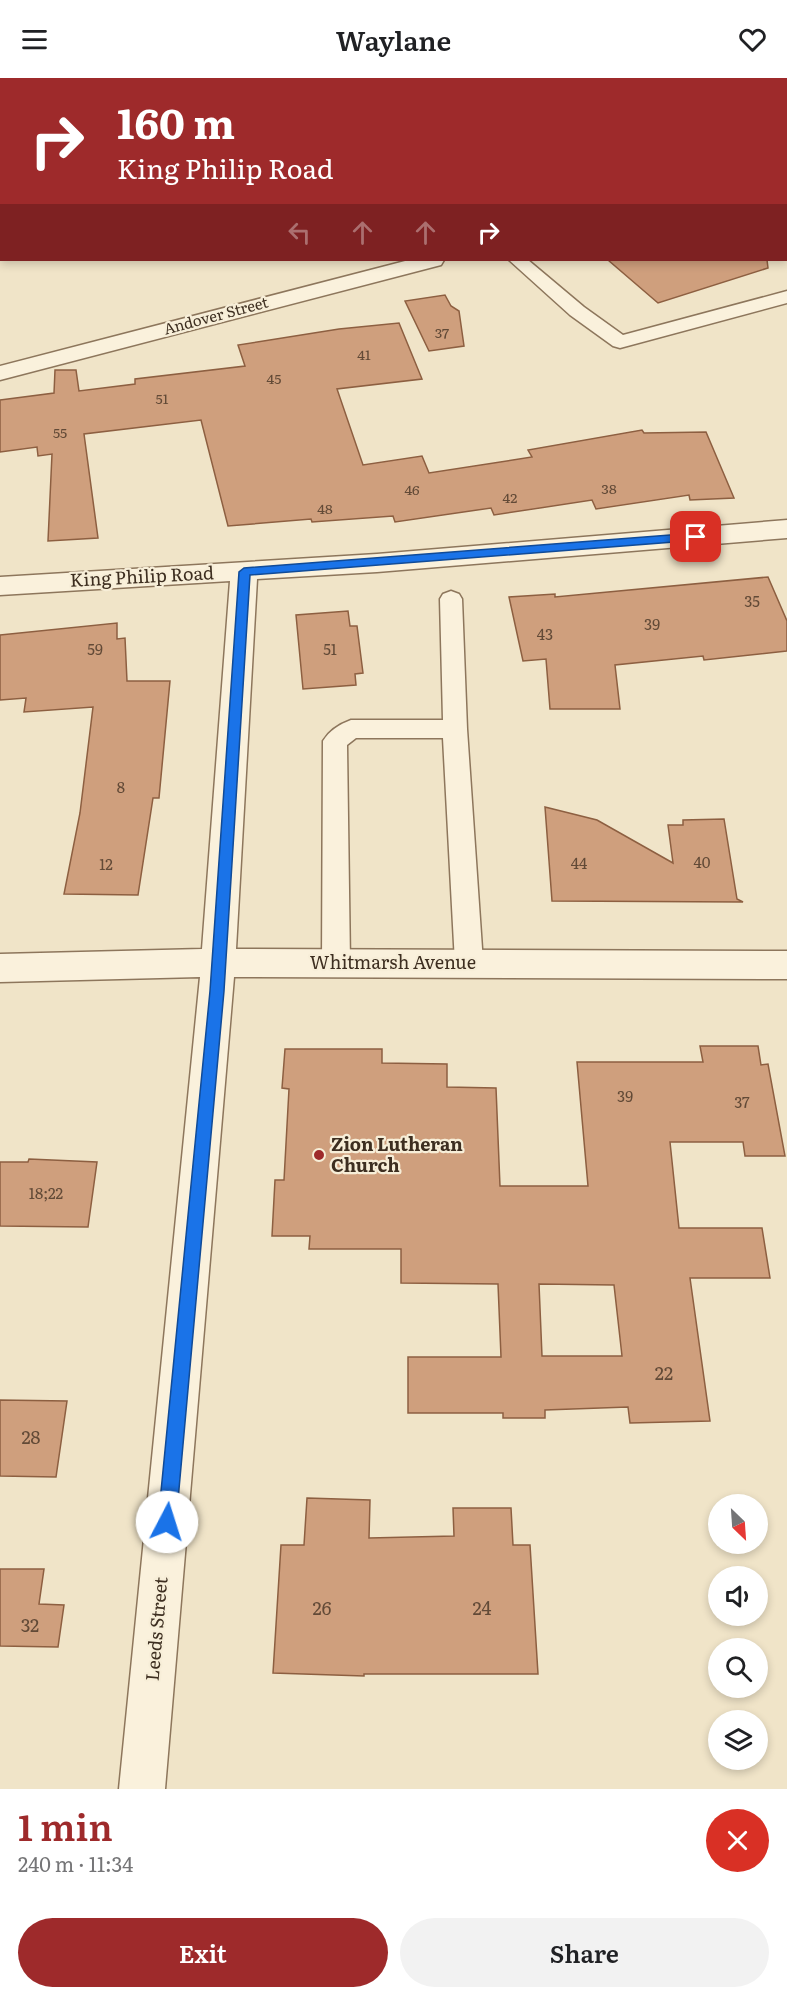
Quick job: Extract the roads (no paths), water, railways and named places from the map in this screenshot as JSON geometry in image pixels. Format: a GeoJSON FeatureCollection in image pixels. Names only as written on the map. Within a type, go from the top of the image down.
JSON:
{"type":"FeatureCollection","features":[{"type":"Feature","properties":{"kind":"street","name":"Andover Street"},"geometry":{"type":"LineString","coordinates":[[0,373],[429,261]]}},
{"type":"Feature","properties":{"kind":"street","name":"King Philip Road"},"geometry":{"type":"LineString","coordinates":[[0,586],[244,572],[623,544],[787,529]]}},
{"type":"Feature","properties":{"kind":"street","name":"Leeds Street"},"geometry":{"type":"LineString","coordinates":[[142,1789],[219,963],[244,572]]}},
{"type":"Feature","properties":{"kind":"street","name":"Whitmarsh Avenue"},"geometry":{"type":"LineString","coordinates":[[0,968],[57,964],[219,963],[787,965]]}},
{"type":"Feature","properties":{"kind":"lane"},"geometry":{"type":"LineString","coordinates":[[519,261],[577,311],[620,342],[787,297]]}},
{"type":"Feature","properties":{"kind":"lane"},"geometry":{"type":"LineString","coordinates":[[451,599],[455,729],[469,963]]}},
{"type":"Feature","properties":{"kind":"lane"},"geometry":{"type":"LineString","coordinates":[[336,963],[335,741],[351,729],[455,729]]}},
{"type":"Feature","properties":{"kind":"place","name":"Zion Lutheran Church"},"geometry":{"type":"Point","coordinates":[319,1155]}}]}
